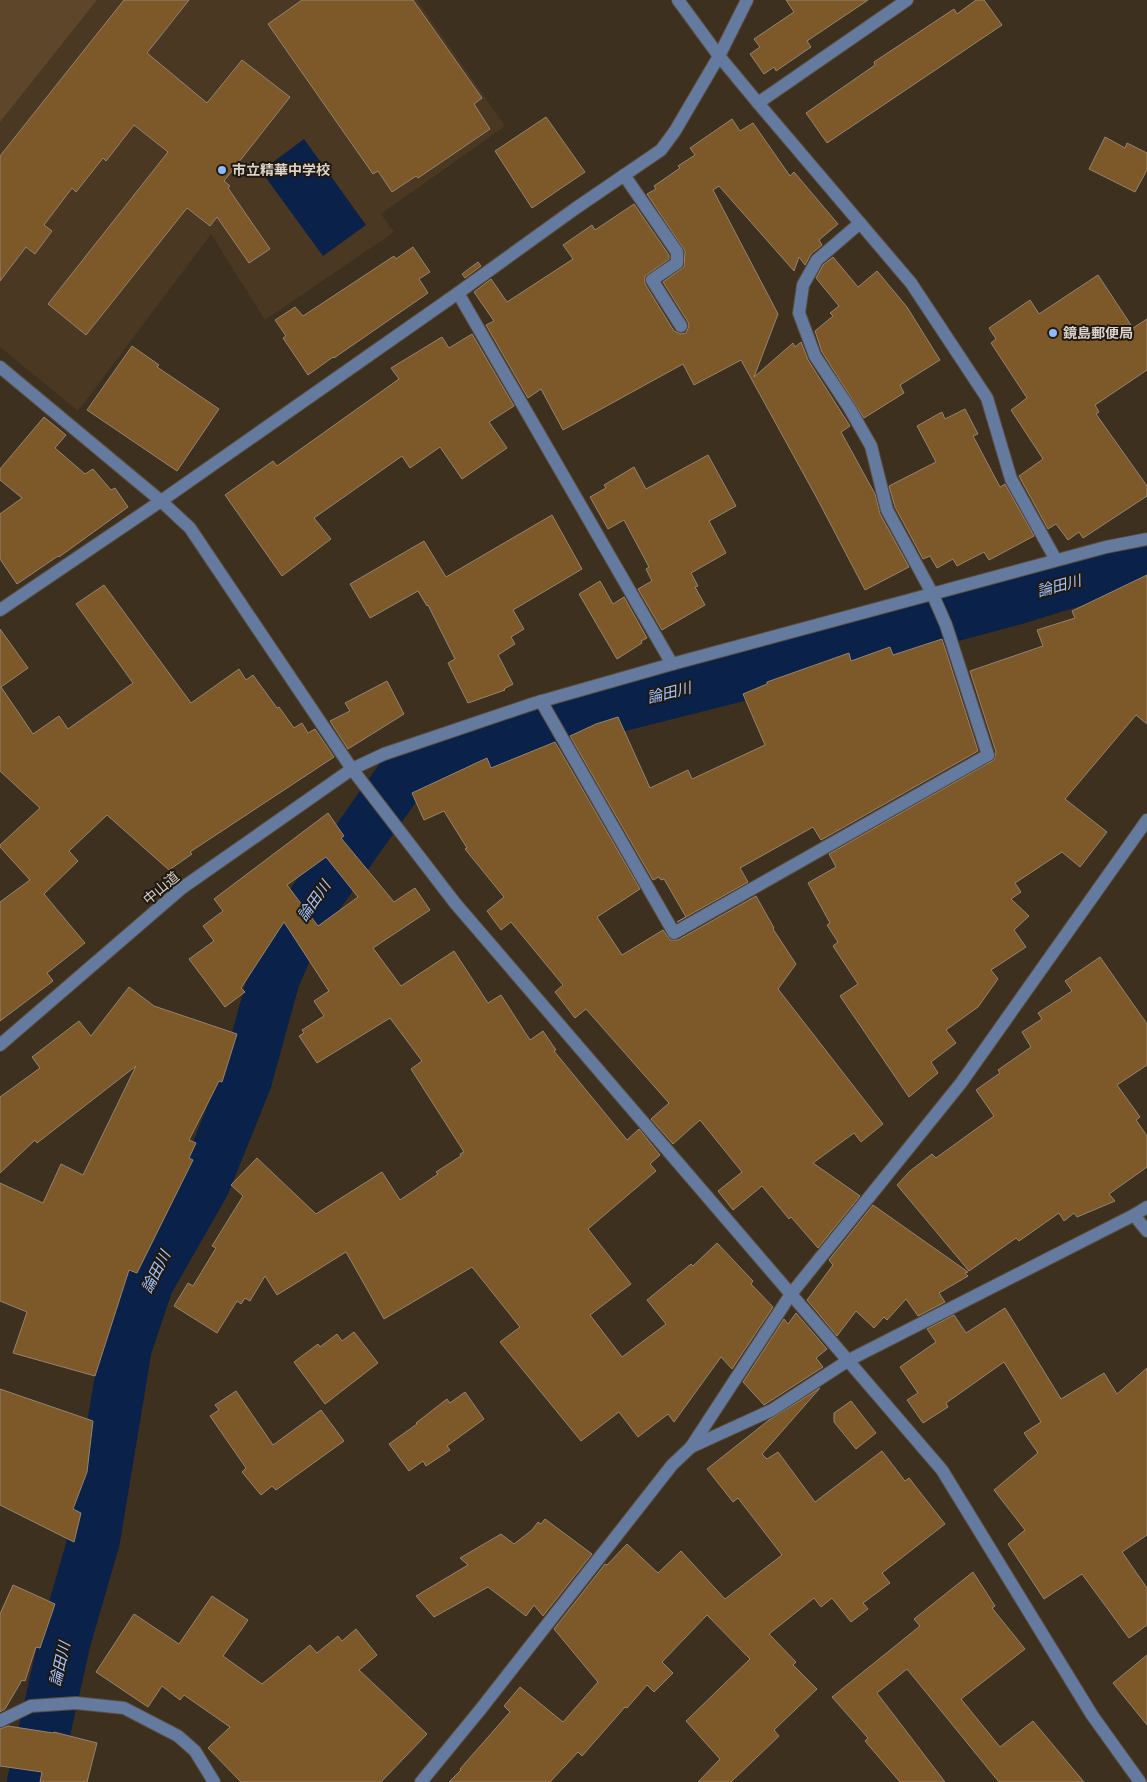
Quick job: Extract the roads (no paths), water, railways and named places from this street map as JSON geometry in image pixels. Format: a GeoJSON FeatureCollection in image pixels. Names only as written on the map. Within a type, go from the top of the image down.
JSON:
{"type":"FeatureCollection","features":[{"type":"Feature","properties":{"kind":"street"},"geometry":{"type":"LineString","coordinates":[[678,0],[719,56],[911,283],[987,398],[1010,479],[1056,560]]}},
{"type":"Feature","properties":{"kind":"street"},"geometry":{"type":"LineString","coordinates":[[0,610],[161,501],[661,150],[675,131],[719,56],[747,0]]}},
{"type":"Feature","properties":{"kind":"street"},"geometry":{"type":"LineString","coordinates":[[758,103],[907,0]]}},
{"type":"Feature","properties":{"kind":"street"},"geometry":{"type":"LineString","coordinates":[[624,175],[677,252],[676,263],[652,280],[681,326]]}},
{"type":"Feature","properties":{"kind":"street"},"geometry":{"type":"LineString","coordinates":[[541,701],[674,933],[988,755],[938,605],[887,510],[871,446],[850,409],[815,356],[799,313],[803,285],[817,260],[860,223]]}},
{"type":"Feature","properties":{"kind":"street"},"geometry":{"type":"LineString","coordinates":[[458,294],[672,664]]}},
{"type":"Feature","properties":{"kind":"street"},"geometry":{"type":"LineString","coordinates":[[0,367],[161,501],[190,528],[352,769],[455,902],[942,1470],[1092,1715],[1140,1782]]}},
{"type":"Feature","properties":{"kind":"street","name":"中山道"},"geometry":{"type":"LineString","coordinates":[[0,1045],[182,888],[352,769],[384,754],[541,701],[672,664],[1056,560],[1147,539]]}},
{"type":"Feature","properties":{"kind":"street"},"geometry":{"type":"LineString","coordinates":[[421,1782],[480,1710],[672,1465],[691,1447],[792,1294],[961,1083],[1147,820]]}},
{"type":"Feature","properties":{"kind":"street"},"geometry":{"type":"LineString","coordinates":[[691,1447],[772,1410],[849,1360],[1147,1207]]}},
{"type":"Feature","properties":{"kind":"street"},"geometry":{"type":"LineString","coordinates":[[1134,1215],[1147,1231]]}},
{"type":"Feature","properties":{"kind":"street"},"geometry":{"type":"LineString","coordinates":[[0,1721],[31,1706],[76,1703],[124,1708],[178,1736],[195,1751],[214,1782]]}},
{"type":"Feature","properties":{"kind":"water"},"geometry":{"type":"Polygon","coordinates":[[[304,139],[366,225],[323,256],[261,171],[304,139]]]}},
{"type":"Feature","properties":{"kind":"waterway","name":"論田川"},"geometry":{"type":"LineString","coordinates":[[33,1782],[65,1640],[94,1540],[126,1347],[148,1282],[204,1184],[246,1080],[274,978],[298,923],[407,770],[417,770],[444,757],[507,734],[860,645],[877,636],[1147,561]]}},
{"type":"Feature","properties":{"kind":"place","name":"市立精華中学校"},"geometry":{"type":"Point","coordinates":[222,170]}},
{"type":"Feature","properties":{"kind":"place","name":"鏡島郵便局"},"geometry":{"type":"Point","coordinates":[1053,333]}}]}
